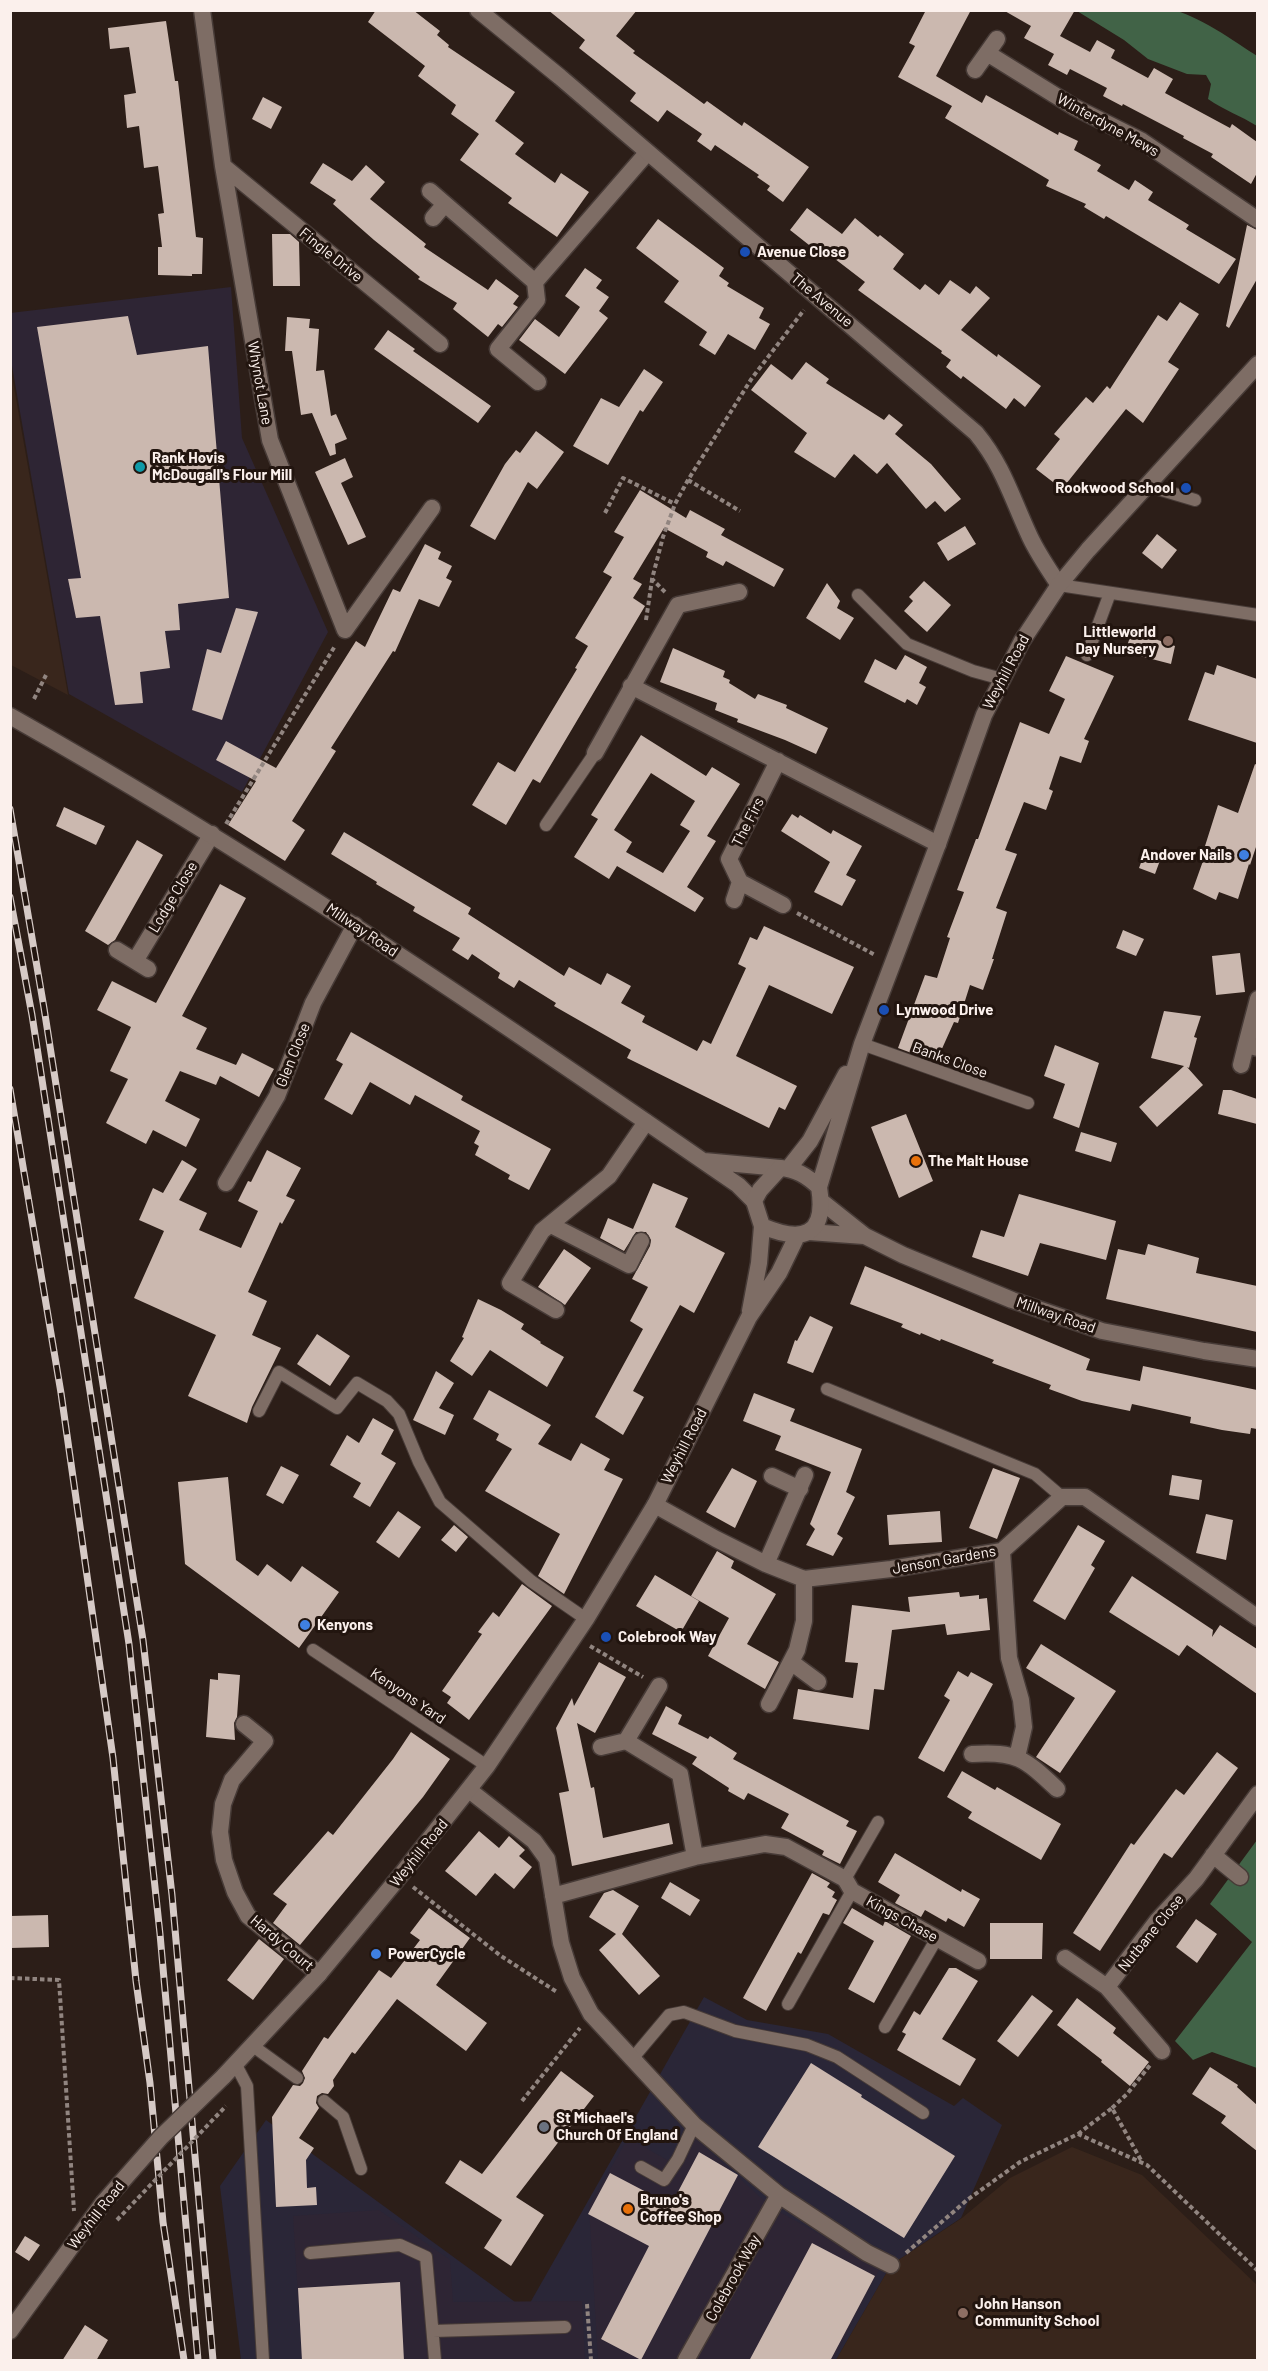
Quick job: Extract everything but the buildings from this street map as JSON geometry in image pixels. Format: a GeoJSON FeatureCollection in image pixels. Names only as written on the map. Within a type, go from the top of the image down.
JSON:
{"type":"FeatureCollection","features":[{"type":"Feature","properties":{"kind":"street","name":"Whynot Lane"},"geometry":{"type":"LineString","coordinates":[[202,10],[223,166],[270,440],[345,630]]}},
{"type":"Feature","properties":{"kind":"street","name":"The Avenue"},"geometry":{"type":"LineString","coordinates":[[478,10],[560,77],[976,433],[991,451],[1003,472],[1030,537],[1059,585]]}},
{"type":"Feature","properties":{"kind":"street","name":"Winterdyne Mews"},"geometry":{"type":"LineString","coordinates":[[975,70],[992,46],[1074,107],[1142,141],[1257,219]]}},
{"type":"Feature","properties":{"kind":"street"},"geometry":{"type":"LineString","coordinates":[[535,282],[647,153]]}},
{"type":"Feature","properties":{"kind":"street","name":"Fingle Drive"},"geometry":{"type":"LineString","coordinates":[[223,166],[440,344]]}},
{"type":"Feature","properties":{"kind":"street"},"geometry":{"type":"LineString","coordinates":[[430,191],[535,282],[537,300],[498,349],[538,382]]}},
{"type":"Feature","properties":{"kind":"street"},"geometry":{"type":"LineString","coordinates":[[433,218],[445,204]]}},
{"type":"Feature","properties":{"kind":"street","name":"Weyhill Road"},"geometry":{"type":"LineString","coordinates":[[10,2331],[103,2203],[161,2137],[236,2065],[319,1974],[400,1876],[487,1766],[586,1619],[655,1504],[749,1317],[803,1234],[819,1218],[820,1194],[862,1044],[984,715],[1022,641],[1059,585],[1088,550],[1257,364]]}},
{"type":"Feature","properties":{"kind":"street"},"geometry":{"type":"LineString","coordinates":[[345,630],[432,508]]}},
{"type":"Feature","properties":{"kind":"street"},"geometry":{"type":"LineString","coordinates":[[595,753],[678,605],[740,592]]}},
{"type":"Feature","properties":{"kind":"street"},"geometry":{"type":"LineString","coordinates":[[632,686],[938,843]]}},
{"type":"Feature","properties":{"kind":"street","name":"Millway Road"},"geometry":{"type":"LineString","coordinates":[[10,716],[218,831],[738,1185],[754,1201]]}},
{"type":"Feature","properties":{"kind":"street","name":"The Firs"},"geometry":{"type":"LineString","coordinates":[[740,882],[729,859],[778,761]]}},
{"type":"Feature","properties":{"kind":"street","name":"Lodge Close"},"geometry":{"type":"LineString","coordinates":[[117,950],[141,965],[218,831]]}},
{"type":"Feature","properties":{"kind":"street"},"geometry":{"type":"LineString","coordinates":[[734,900],[740,882],[783,905]]}},
{"type":"Feature","properties":{"kind":"street","name":"Glen Close"},"geometry":{"type":"LineString","coordinates":[[226,1183],[277,1096],[313,1003],[355,925]]}},
{"type":"Feature","properties":{"kind":"street"},"geometry":{"type":"LineString","coordinates":[[1241,1065],[1252,1047],[1257,999]]}},
{"type":"Feature","properties":{"kind":"street","name":"Weyhill Road"},"geometry":{"type":"LineString","coordinates":[[749,1317],[759,1263],[762,1226],[754,1201],[764,1185],[810,1141],[862,1044]]}},
{"type":"Feature","properties":{"kind":"street"},"geometry":{"type":"LineString","coordinates":[[556,1310],[510,1283],[543,1231],[609,1176],[646,1122]]}},
{"type":"Feature","properties":{"kind":"street","name":"Millway Road"},"geometry":{"type":"LineString","coordinates":[[703,1161],[784,1168]]}},
{"type":"Feature","properties":{"kind":"street"},"geometry":{"type":"LineString","coordinates":[[784,1168],[807,1176],[820,1194]]}},
{"type":"Feature","properties":{"kind":"street","name":"Millway Road"},"geometry":{"type":"LineString","coordinates":[[820,1194],[865,1236],[903,1255],[1012,1300],[1101,1331],[1204,1352],[1257,1359]]}},
{"type":"Feature","properties":{"kind":"street"},"geometry":{"type":"LineString","coordinates":[[551,1225],[628,1265],[641,1241]]}},
{"type":"Feature","properties":{"kind":"street"},"geometry":{"type":"LineString","coordinates":[[762,1226],[783,1234],[803,1234]]}},
{"type":"Feature","properties":{"kind":"street","name":"Millway Road"},"geometry":{"type":"LineString","coordinates":[[803,1234],[865,1236]]}},
{"type":"Feature","properties":{"kind":"street"},"geometry":{"type":"LineString","coordinates":[[766,1564],[802,1482],[772,1476]]}},
{"type":"Feature","properties":{"kind":"street"},"geometry":{"type":"LineString","coordinates":[[1062,1497],[1085,1497],[1257,1618]]}},
{"type":"Feature","properties":{"kind":"street","name":"Jenson Gardens"},"geometry":{"type":"LineString","coordinates":[[655,1504],[716,1539],[766,1564],[804,1579],[891,1569],[1002,1551],[1062,1497]]}},
{"type":"Feature","properties":{"kind":"street"},"geometry":{"type":"LineString","coordinates":[[1002,1551],[1010,1658],[1021,1700],[1024,1727],[1017,1757]]}},
{"type":"Feature","properties":{"kind":"street"},"geometry":{"type":"LineString","coordinates":[[769,1704],[797,1650],[804,1621],[804,1579]]}},
{"type":"Feature","properties":{"kind":"street"},"geometry":{"type":"LineString","coordinates":[[791,1662],[818,1682]]}},
{"type":"Feature","properties":{"kind":"street"},"geometry":{"type":"LineString","coordinates":[[626,1741],[659,1686]]}},
{"type":"Feature","properties":{"kind":"street","name":"Hardy Court"},"geometry":{"type":"LineString","coordinates":[[244,1724],[265,1741],[232,1780],[223,1804],[220,1832],[224,1860],[248,1916],[319,1974]]}},
{"type":"Feature","properties":{"kind":"street"},"geometry":{"type":"LineString","coordinates":[[601,1747],[626,1741],[680,1774],[695,1857]]}},
{"type":"Feature","properties":{"kind":"street"},"geometry":{"type":"LineString","coordinates":[[972,1754],[997,1752],[1017,1757],[1033,1766],[1057,1789]]}},
{"type":"Feature","properties":{"kind":"street"},"geometry":{"type":"LineString","coordinates":[[469,1790],[534,1841],[547,1859],[561,1943],[572,1978],[591,2014],[694,2125],[779,2195],[867,2253],[891,2265]]}},
{"type":"Feature","properties":{"kind":"street","name":"Nutbane Close"},"geometry":{"type":"LineString","coordinates":[[1107,1987],[1157,1921],[1196,1879],[1257,1794]]}},
{"type":"Feature","properties":{"kind":"street","name":"Kings Chase"},"geometry":{"type":"LineString","coordinates":[[553,1896],[695,1857],[765,1844],[786,1847],[978,1961]]}},
{"type":"Feature","properties":{"kind":"street"},"geometry":{"type":"LineString","coordinates":[[1213,1855],[1240,1877]]}},
{"type":"Feature","properties":{"kind":"street","name":"Nutbane Close"},"geometry":{"type":"LineString","coordinates":[[1065,1958],[1107,1987],[1162,2051]]}},
{"type":"Feature","properties":{"kind":"street","name":"Colebrook Way"},"geometry":{"type":"LineString","coordinates":[[686,2361],[779,2195]]}},
{"type":"Feature","properties":{"kind":"lane"},"geometry":{"type":"LineString","coordinates":[[1148,486],[1195,500]]}},
{"type":"Feature","properties":{"kind":"lane"},"geometry":{"type":"LineString","coordinates":[[1059,585],[1257,615]]}},
{"type":"Feature","properties":{"kind":"lane"},"geometry":{"type":"LineString","coordinates":[[1086,655],[1110,593]]}},
{"type":"Feature","properties":{"kind":"lane"},"geometry":{"type":"LineString","coordinates":[[858,595],[907,644],[973,671],[1002,680]]}},
{"type":"Feature","properties":{"kind":"lane"},"geometry":{"type":"LineString","coordinates":[[546,825],[595,753]]}},
{"type":"Feature","properties":{"kind":"lane","name":"Banks Close"},"geometry":{"type":"LineString","coordinates":[[862,1044],[1028,1103]]}},
{"type":"Feature","properties":{"kind":"lane"},"geometry":{"type":"LineString","coordinates":[[259,1411],[279,1372],[337,1408],[357,1383],[387,1401],[399,1414],[405,1432],[440,1502],[531,1581],[586,1619]]}},
{"type":"Feature","properties":{"kind":"lane"},"geometry":{"type":"LineString","coordinates":[[827,1389],[1035,1474],[1062,1497]]}},
{"type":"Feature","properties":{"kind":"lane","name":"Kenyons Yard"},"geometry":{"type":"LineString","coordinates":[[313,1650],[487,1766]]}},
{"type":"Feature","properties":{"kind":"lane"},"geometry":{"type":"LineString","coordinates":[[788,2004],[878,1822]]}},
{"type":"Feature","properties":{"kind":"lane"},"geometry":{"type":"LineString","coordinates":[[885,2026],[937,1938]]}},
{"type":"Feature","properties":{"kind":"lane"},"geometry":{"type":"LineString","coordinates":[[632,2059],[669,2015],[684,2012],[735,2031],[807,2045],[837,2057],[923,2114]]}},
{"type":"Feature","properties":{"kind":"lane"},"geometry":{"type":"LineString","coordinates":[[253,2046],[297,2078]]}},
{"type":"Feature","properties":{"kind":"lane"},"geometry":{"type":"LineString","coordinates":[[236,2065],[248,2086],[262,2361]]}},
{"type":"Feature","properties":{"kind":"lane"},"geometry":{"type":"LineString","coordinates":[[324,2101],[343,2117],[361,2169]]}},
{"type":"Feature","properties":{"kind":"lane"},"geometry":{"type":"LineString","coordinates":[[641,2167],[664,2180],[678,2159],[694,2125]]}},
{"type":"Feature","properties":{"kind":"lane"},"geometry":{"type":"LineString","coordinates":[[310,2253],[400,2245],[426,2257],[435,2361]]}},
{"type":"Feature","properties":{"kind":"lane"},"geometry":{"type":"LineString","coordinates":[[433,2331],[565,2327]]}},
{"type":"Feature","properties":{"kind":"path"},"geometry":{"type":"LineString","coordinates":[[678,605],[652,579],[675,504],[752,378],[816,295]]}},
{"type":"Feature","properties":{"kind":"path"},"geometry":{"type":"LineString","coordinates":[[605,513],[623,478],[675,504]]}},
{"type":"Feature","properties":{"kind":"path"},"geometry":{"type":"LineString","coordinates":[[688,480],[740,511]]}},
{"type":"Feature","properties":{"kind":"path"},"geometry":{"type":"LineString","coordinates":[[218,831],[345,630]]}},
{"type":"Feature","properties":{"kind":"path"},"geometry":{"type":"LineString","coordinates":[[34,699],[46,675]]}},
{"type":"Feature","properties":{"kind":"path"},"geometry":{"type":"LineString","coordinates":[[783,905],[892,964]]}},
{"type":"Feature","properties":{"kind":"path"},"geometry":{"type":"LineString","coordinates":[[574,1636],[659,1686]]}},
{"type":"Feature","properties":{"kind":"path"},"geometry":{"type":"LineString","coordinates":[[400,1876],[501,1956],[561,1995]]}},
{"type":"Feature","properties":{"kind":"path"},"geometry":{"type":"LineString","coordinates":[[10,1978],[59,1980],[74,2211],[72,2246]]}},
{"type":"Feature","properties":{"kind":"path"},"geometry":{"type":"LineString","coordinates":[[522,2101],[591,2014]]}},
{"type":"Feature","properties":{"kind":"path"},"geometry":{"type":"LineString","coordinates":[[891,2265],[929,2235],[967,2200],[1020,2162],[1078,2134],[1112,2108],[1127,2094],[1162,2051]]}},
{"type":"Feature","properties":{"kind":"path"},"geometry":{"type":"LineString","coordinates":[[117,2220],[226,2106]]}},
{"type":"Feature","properties":{"kind":"path"},"geometry":{"type":"LineString","coordinates":[[1112,2108],[1142,2162],[1257,2271]]}},
{"type":"Feature","properties":{"kind":"path"},"geometry":{"type":"LineString","coordinates":[[1078,2134],[1142,2162]]}},
{"type":"Feature","properties":{"kind":"path"},"geometry":{"type":"LineString","coordinates":[[587,2304],[591,2361]]}},
{"type":"Feature","properties":{"kind":"shaded area"},"geometry":{"type":"Polygon","coordinates":[[[231,287],[242,438],[328,632],[242,792],[69,694],[11,360],[10,313],[231,287]]]}},
{"type":"Feature","properties":{"kind":"shaded area"},"geometry":{"type":"Polygon","coordinates":[[[11,370],[68,695],[11,665],[11,370]]]}},
{"type":"Feature","properties":{"kind":"shaded area"},"geometry":{"type":"Polygon","coordinates":[[[704,1997],[747,2020],[828,2034],[954,2106],[963,2098],[1002,2125],[961,2218],[891,2265],[836,2360],[241,2360],[220,2186],[266,2120],[526,2310],[704,1997]]]}},
{"type":"Feature","properties":{"kind":"shaded area"},"geometry":{"type":"Polygon","coordinates":[[[694,2137],[771,2207],[880,2268],[833,2360],[598,2360],[589,2206],[628,2138],[678,2166],[694,2137]]]}},
{"type":"Feature","properties":{"kind":"shaded area"},"geometry":{"type":"Polygon","coordinates":[[[1072,2147],[1142,2175],[1257,2285],[1257,2360],[836,2360],[891,2265],[962,2218],[1010,2178],[1072,2147]]]}},
{"type":"Feature","properties":{"kind":"shaded area"},"geometry":{"type":"Polygon","coordinates":[[[379,2210],[450,2260],[453,2302],[582,2301],[585,2360],[302,2360],[293,2216],[379,2210]]]}},
{"type":"Feature","properties":{"kind":"green space"},"geometry":{"type":"Polygon","coordinates":[[[1136,9],[1181,12],[1203,22],[1257,56],[1257,126],[1208,99],[1211,84],[1206,75],[1187,74],[1148,59],[1124,40],[1077,11],[1136,9]]]}},
{"type":"Feature","properties":{"kind":"green space"},"geometry":{"type":"Polygon","coordinates":[[[1257,1840],[1257,2068],[1212,2052],[1193,2060],[1175,2041],[1252,1942],[1210,1904],[1257,1840]]]}},
{"type":"Feature","properties":{"kind":"railway"},"geometry":{"type":"LineString","coordinates":[[10,809],[44,1008],[143,1640],[172,1895],[213,2360]]}},
{"type":"Feature","properties":{"kind":"railway"},"geometry":{"type":"LineString","coordinates":[[10,897],[32,1015],[129,1644],[160,1934],[198,2360]]}},
{"type":"Feature","properties":{"kind":"railway"},"geometry":{"type":"LineString","coordinates":[[10,1089],[61,1393],[113,1758],[136,1981],[150,2083],[163,2222],[184,2360]]}},
{"type":"Feature","properties":{"kind":"place","name":"Avenue Close"},"geometry":{"type":"Point","coordinates":[745,252]}},
{"type":"Feature","properties":{"kind":"place","name":"Rank Hovis McDougall's Flour Mill"},"geometry":{"type":"Point","coordinates":[140,467]}},
{"type":"Feature","properties":{"kind":"place","name":"Rookwood School"},"geometry":{"type":"Point","coordinates":[1186,488]}},
{"type":"Feature","properties":{"kind":"place","name":"Littleworld Day Nursery"},"geometry":{"type":"Point","coordinates":[1168,641]}},
{"type":"Feature","properties":{"kind":"place","name":"Andover Nails"},"geometry":{"type":"Point","coordinates":[1244,855]}},
{"type":"Feature","properties":{"kind":"place","name":"Lynwood Drive"},"geometry":{"type":"Point","coordinates":[884,1010]}},
{"type":"Feature","properties":{"kind":"place","name":"The Malt House"},"geometry":{"type":"Point","coordinates":[916,1161]}},
{"type":"Feature","properties":{"kind":"place","name":"Kenyons"},"geometry":{"type":"Point","coordinates":[305,1625]}},
{"type":"Feature","properties":{"kind":"place","name":"Colebrook Way"},"geometry":{"type":"Point","coordinates":[606,1637]}},
{"type":"Feature","properties":{"kind":"place","name":"PowerCycle"},"geometry":{"type":"Point","coordinates":[376,1954]}},
{"type":"Feature","properties":{"kind":"place","name":"St Michael's Church Of England"},"geometry":{"type":"Point","coordinates":[544,2127]}},
{"type":"Feature","properties":{"kind":"place","name":"Bruno's Coffee Shop"},"geometry":{"type":"Point","coordinates":[628,2209]}},
{"type":"Feature","properties":{"kind":"place","name":"John Hanson Community School"},"geometry":{"type":"Point","coordinates":[963,2313]}}]}
